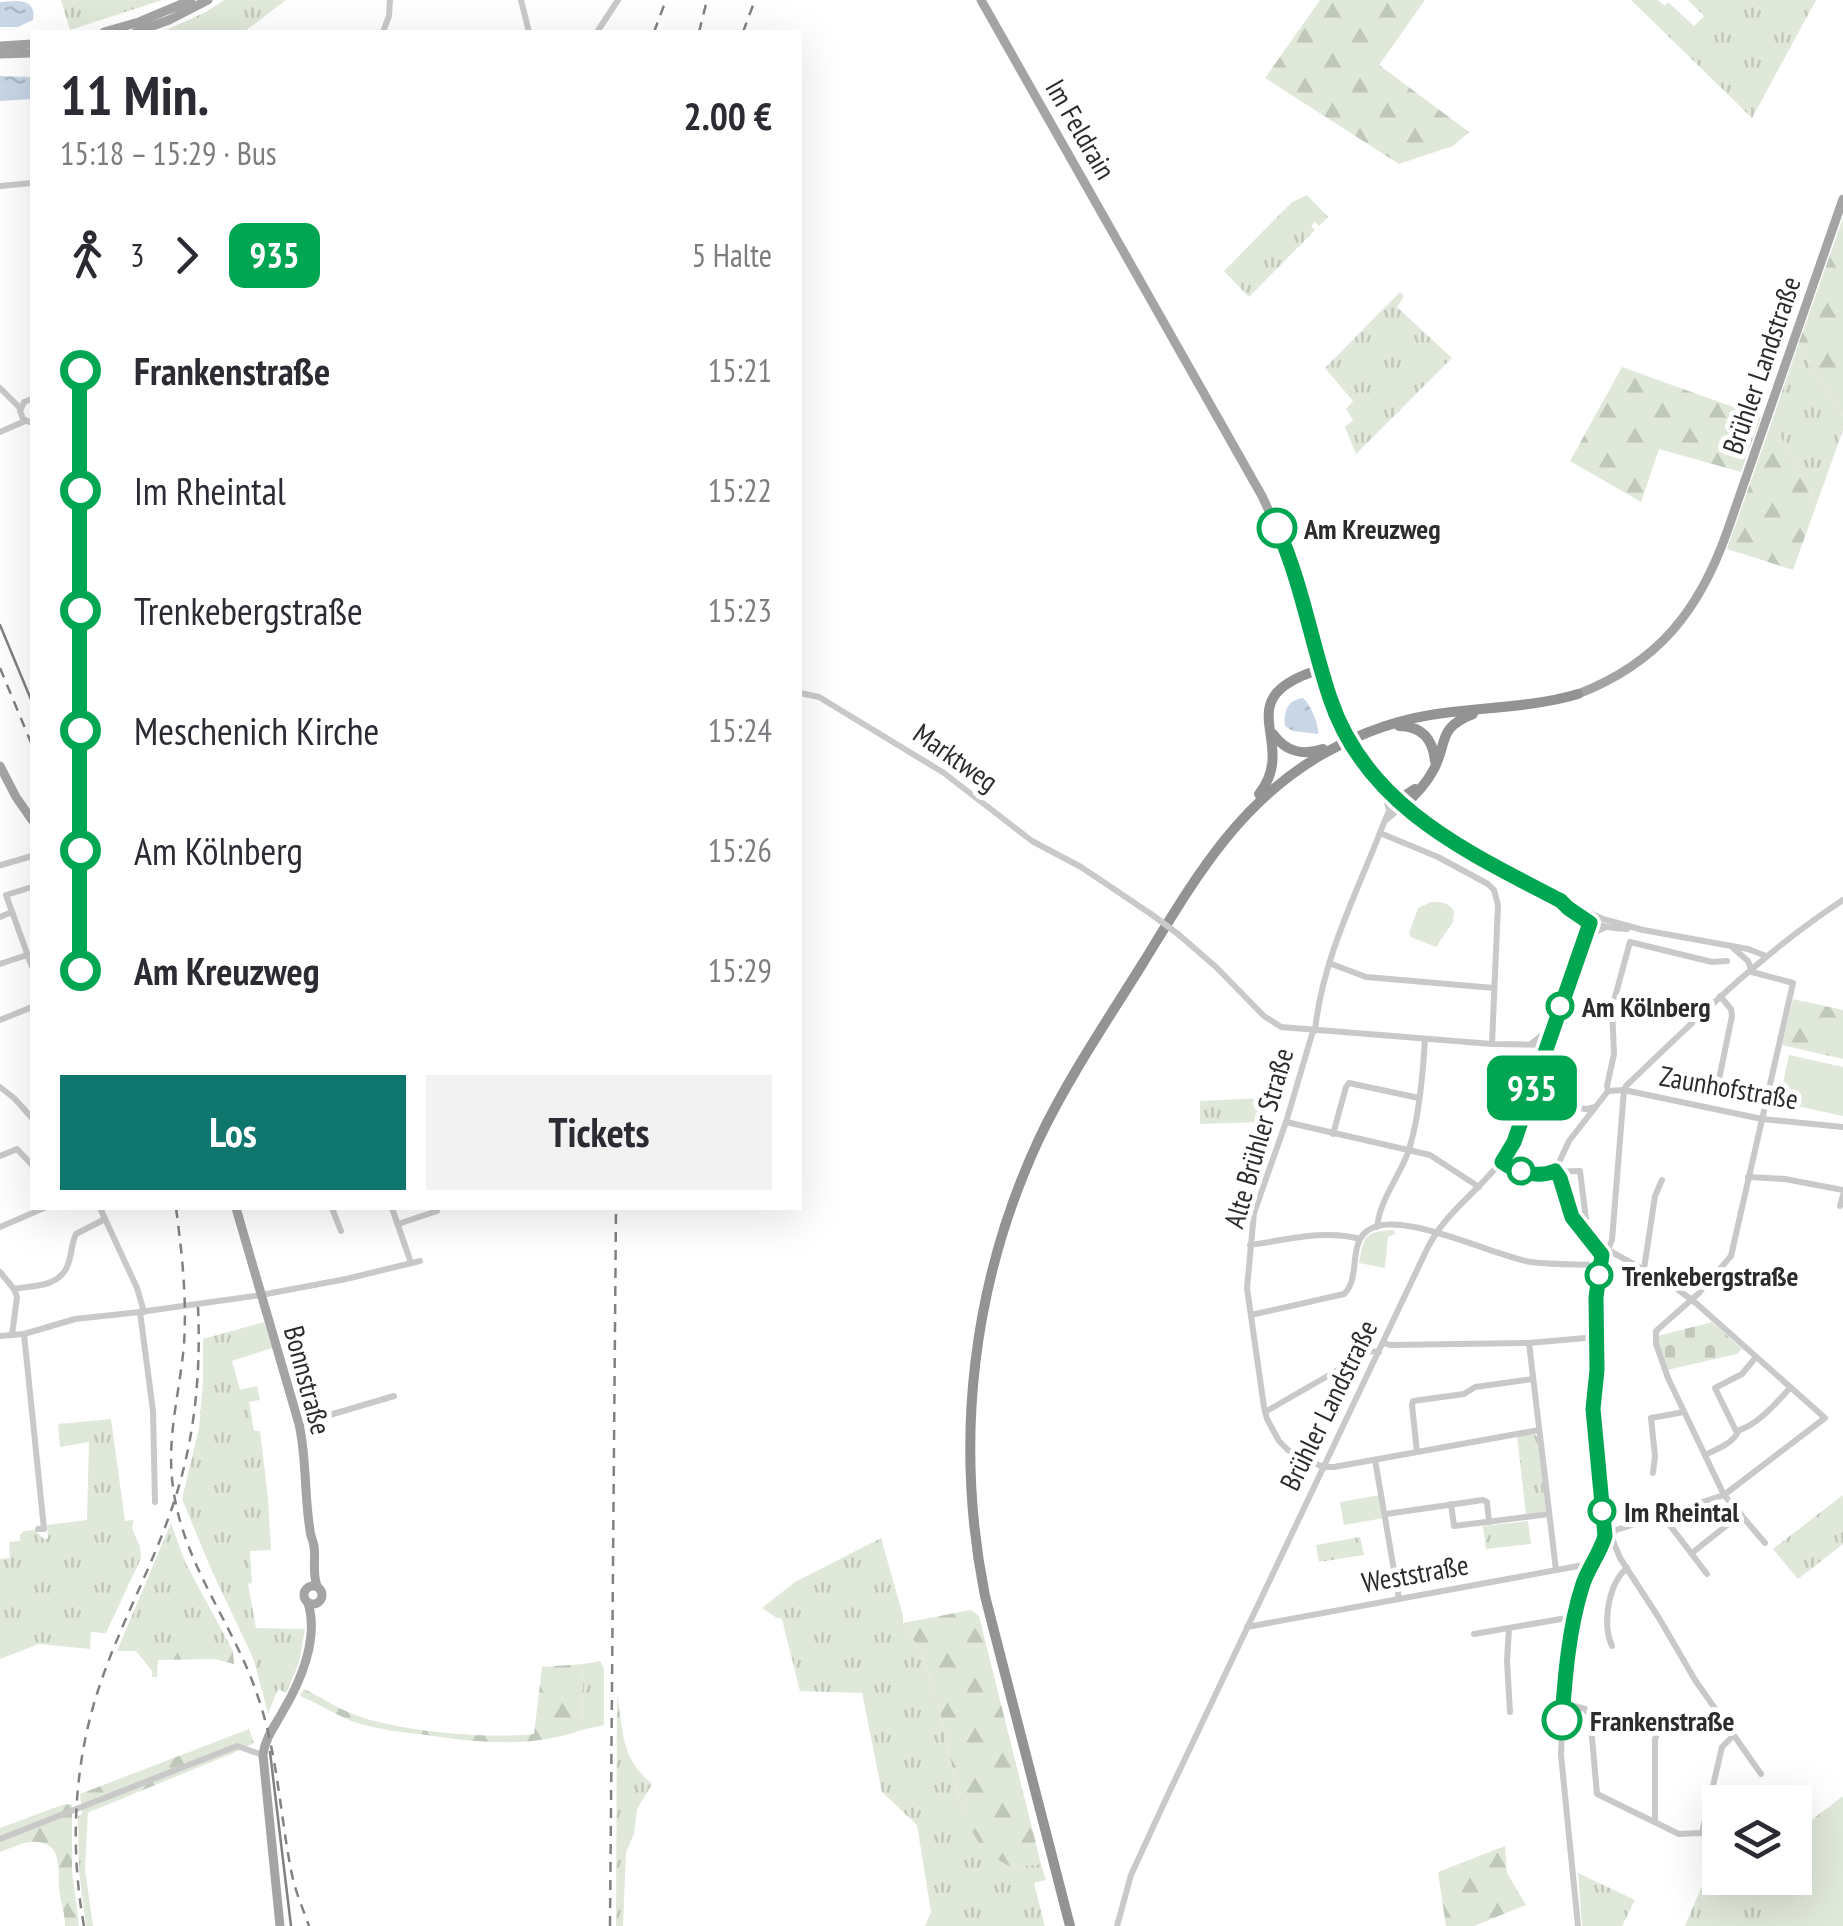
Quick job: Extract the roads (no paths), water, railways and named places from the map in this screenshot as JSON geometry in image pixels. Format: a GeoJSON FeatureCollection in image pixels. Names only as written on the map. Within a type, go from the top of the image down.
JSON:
{"type":"FeatureCollection","features":[{"type":"Feature","properties":{"kind":"highway"},"geometry":{"type":"LineString","coordinates":[[1247,814],[1272,769],[1268,715],[1271,698],[1294,679],[1322,672]]}},
{"type":"Feature","properties":{"kind":"highway"},"geometry":{"type":"LineString","coordinates":[[1070,1926],[985,1596],[974,1533],[969,1464],[972,1383],[986,1297],[1008,1217],[1040,1138],[1193,882],[1254,805],[1284,779],[1340,745],[1415,718],[1540,704],[1578,694]]}},
{"type":"Feature","properties":{"kind":"highway"},"geometry":{"type":"LineString","coordinates":[[1400,804],[1424,784],[1450,728],[1483,709]]}},
{"type":"Feature","properties":{"kind":"highway"},"geometry":{"type":"LineString","coordinates":[[1377,729],[1405,726],[1419,730],[1432,743],[1435,767]]}},
{"type":"Feature","properties":{"kind":"highway"},"geometry":{"type":"LineString","coordinates":[[1269,729],[1281,744],[1298,752],[1340,745]]}},
{"type":"Feature","properties":{"kind":"main road"},"geometry":{"type":"LineString","coordinates":[[111,30],[191,0]]}},
{"type":"Feature","properties":{"kind":"main road"},"geometry":{"type":"LineString","coordinates":[[142,30],[208,0]]}},
{"type":"Feature","properties":{"kind":"main road","name":"Im Feldrain"},"geometry":{"type":"LineString","coordinates":[[982,0],[1262,496],[1283,542],[1322,672]]}},
{"type":"Feature","properties":{"kind":"main road"},"geometry":{"type":"LineString","coordinates":[[0,46],[30,44]]}},
{"type":"Feature","properties":{"kind":"main road"},"geometry":{"type":"LineString","coordinates":[[0,54],[30,53]]}},
{"type":"Feature","properties":{"kind":"main road","name":"Brühler Landstraße"},"geometry":{"type":"LineString","coordinates":[[1578,694],[1619,676],[1647,656],[1666,639],[1698,598],[1722,546],[1843,200]]}},
{"type":"Feature","properties":{"kind":"main road"},"geometry":{"type":"LineString","coordinates":[[1322,672],[1342,726],[1359,755],[1400,804]]}},
{"type":"Feature","properties":{"kind":"main road"},"geometry":{"type":"LineString","coordinates":[[0,766],[30,817]]}},
{"type":"Feature","properties":{"kind":"main road","name":"Bonnstraße"},"geometry":{"type":"LineString","coordinates":[[237,1210],[299,1424],[314,1546],[312,1587]]}},
{"type":"Feature","properties":{"kind":"main road"},"geometry":{"type":"LineString","coordinates":[[312,1587],[322,1593],[322,1599],[313,1603],[304,1595],[312,1587]]}},
{"type":"Feature","properties":{"kind":"main road"},"geometry":{"type":"LineString","coordinates":[[280,1926],[262,1755],[264,1743],[292,1696],[304,1666],[313,1603]]}},
{"type":"Feature","properties":{"kind":"street"},"geometry":{"type":"LineString","coordinates":[[384,30],[390,0]]}},
{"type":"Feature","properties":{"kind":"street"},"geometry":{"type":"LineString","coordinates":[[521,0],[528,30]]}},
{"type":"Feature","properties":{"kind":"street"},"geometry":{"type":"LineString","coordinates":[[598,30],[618,0]]}},
{"type":"Feature","properties":{"kind":"street"},"geometry":{"type":"LineString","coordinates":[[0,186],[30,184]]}},
{"type":"Feature","properties":{"kind":"street"},"geometry":{"type":"LineString","coordinates":[[0,388],[27,407],[2,431]]}},
{"type":"Feature","properties":{"kind":"street","name":"Marktweg"},"geometry":{"type":"LineString","coordinates":[[802,694],[819,698],[924,759],[1032,841],[1081,867],[1152,914],[1281,1027],[1518,1045]]}},
{"type":"Feature","properties":{"kind":"street"},"geometry":{"type":"LineString","coordinates":[[1372,774],[1386,799],[1387,816]]}},
{"type":"Feature","properties":{"kind":"street"},"geometry":{"type":"LineString","coordinates":[[1400,804],[1434,831],[1482,860],[1606,928]]}},
{"type":"Feature","properties":{"kind":"street","name":"Alte Brühler Straße"},"geometry":{"type":"LineString","coordinates":[[1324,1467],[1283,1446],[1265,1412],[1247,1279],[1250,1245],[1254,1213],[1314,1031],[1328,962],[1387,816],[1400,804]]}},
{"type":"Feature","properties":{"kind":"street"},"geometry":{"type":"LineString","coordinates":[[1380,834],[1438,857],[1494,890],[1498,905],[1492,1044]]}},
{"type":"Feature","properties":{"kind":"street"},"geometry":{"type":"LineString","coordinates":[[1,865],[30,857]]}},
{"type":"Feature","properties":{"kind":"street"},"geometry":{"type":"LineString","coordinates":[[30,888],[6,896],[30,962]]}},
{"type":"Feature","properties":{"kind":"street"},"geometry":{"type":"LineString","coordinates":[[1578,1926],[1562,1755],[1564,1702],[1582,1584],[1606,1537],[1594,1434],[1596,1297],[1601,1265],[1612,1240],[1624,1090],[1762,959],[1843,900]]}},
{"type":"Feature","properties":{"kind":"street"},"geometry":{"type":"LineString","coordinates":[[0,917],[12,912]]}},
{"type":"Feature","properties":{"kind":"street"},"geometry":{"type":"LineString","coordinates":[[1591,919],[1758,952],[1762,959]]}},
{"type":"Feature","properties":{"kind":"street","name":"Brühler Landstraße"},"geometry":{"type":"LineString","coordinates":[[1117,1926],[1132,1875],[1194,1740],[1436,1232],[1502,1162],[1514,1142],[1591,919]]}},
{"type":"Feature","properties":{"kind":"street"},"geometry":{"type":"LineString","coordinates":[[1580,955],[1593,932],[1606,928],[1643,930]]}},
{"type":"Feature","properties":{"kind":"street"},"geometry":{"type":"LineString","coordinates":[[1555,1171],[1569,1141],[1608,1091],[1614,1054],[1612,1008],[1630,942],[1712,962],[1727,961]]}},
{"type":"Feature","properties":{"kind":"street"},"geometry":{"type":"LineString","coordinates":[[1732,947],[1748,961],[1752,972],[1793,985],[1731,1256],[1655,1336],[1668,1378],[1724,1495],[1765,1544]]}},
{"type":"Feature","properties":{"kind":"street"},"geometry":{"type":"LineString","coordinates":[[0,964],[27,955]]}},
{"type":"Feature","properties":{"kind":"street"},"geometry":{"type":"LineString","coordinates":[[1328,962],[1366,977],[1494,988]]}},
{"type":"Feature","properties":{"kind":"street"},"geometry":{"type":"LineString","coordinates":[[1718,1084],[1732,1016],[1720,996]]}},
{"type":"Feature","properties":{"kind":"street"},"geometry":{"type":"LineString","coordinates":[[0,1020],[30,1008]]}},
{"type":"Feature","properties":{"kind":"street"},"geometry":{"type":"LineString","coordinates":[[1532,1043],[1556,1020]]}},
{"type":"Feature","properties":{"kind":"street"},"geometry":{"type":"LineString","coordinates":[[1377,1226],[1380,1206],[1408,1150],[1425,1039]]}},
{"type":"Feature","properties":{"kind":"street"},"geometry":{"type":"LineString","coordinates":[[1518,1045],[1547,1045]]}},
{"type":"Feature","properties":{"kind":"street"},"geometry":{"type":"LineString","coordinates":[[1518,1045],[1544,1054]]}},
{"type":"Feature","properties":{"kind":"street"},"geometry":{"type":"LineString","coordinates":[[1334,1134],[1348,1083],[1418,1098]]}},
{"type":"Feature","properties":{"kind":"street"},"geometry":{"type":"LineString","coordinates":[[0,1087],[30,1116]]}},
{"type":"Feature","properties":{"kind":"street","name":"Zaunhofstraße"},"geometry":{"type":"LineString","coordinates":[[1608,1091],[1624,1090],[1762,1118],[1843,1127]]}},
{"type":"Feature","properties":{"kind":"street"},"geometry":{"type":"LineString","coordinates":[[1527,1103],[1595,1107]]}},
{"type":"Feature","properties":{"kind":"street"},"geometry":{"type":"LineString","coordinates":[[1582,1108],[1585,1120]]}},
{"type":"Feature","properties":{"kind":"street"},"geometry":{"type":"LineString","coordinates":[[1286,1122],[1435,1158],[1479,1187]]}},
{"type":"Feature","properties":{"kind":"street"},"geometry":{"type":"LineString","coordinates":[[0,1156],[17,1148],[30,1163]]}},
{"type":"Feature","properties":{"kind":"street"},"geometry":{"type":"LineString","coordinates":[[1502,1162],[1522,1172],[1580,1170],[1586,1219],[1583,1232]]}},
{"type":"Feature","properties":{"kind":"street"},"geometry":{"type":"LineString","coordinates":[[1555,1171],[1572,1217],[1605,1253],[1644,1269],[1692,1299],[1825,1418],[1724,1495],[1616,1530],[1606,1537]]}},
{"type":"Feature","properties":{"kind":"street"},"geometry":{"type":"LineString","coordinates":[[1748,1177],[1785,1179],[1843,1192],[1840,1206]]}},
{"type":"Feature","properties":{"kind":"street"},"geometry":{"type":"LineString","coordinates":[[1644,1269],[1655,1196],[1662,1180]]}},
{"type":"Feature","properties":{"kind":"street"},"geometry":{"type":"LineString","coordinates":[[0,1227],[39,1210]]}},
{"type":"Feature","properties":{"kind":"street"},"geometry":{"type":"LineString","coordinates":[[101,1210],[137,1288],[142,1312],[153,1411],[155,1502]]}},
{"type":"Feature","properties":{"kind":"street"},"geometry":{"type":"LineString","coordinates":[[333,1210],[341,1231]]}},
{"type":"Feature","properties":{"kind":"street"},"geometry":{"type":"LineString","coordinates":[[393,1210],[411,1264]]}},
{"type":"Feature","properties":{"kind":"street"},"geometry":{"type":"LineString","coordinates":[[398,1224],[436,1212]]}},
{"type":"Feature","properties":{"kind":"street"},"geometry":{"type":"LineString","coordinates":[[14,1289],[44,1286],[55,1279],[67,1266],[76,1234],[106,1220]]}},
{"type":"Feature","properties":{"kind":"street"},"geometry":{"type":"LineString","coordinates":[[1252,1315],[1344,1294],[1352,1284],[1360,1239],[1377,1226],[1436,1232],[1524,1260],[1601,1265]]}},
{"type":"Feature","properties":{"kind":"street"},"geometry":{"type":"LineString","coordinates":[[1250,1245],[1314,1236],[1360,1239]]}},
{"type":"Feature","properties":{"kind":"street"},"geometry":{"type":"LineString","coordinates":[[0,1336],[24,1334],[75,1318],[261,1295],[420,1262]]}},
{"type":"Feature","properties":{"kind":"street"},"geometry":{"type":"LineString","coordinates":[[0,1272],[18,1301],[12,1335]]}},
{"type":"Feature","properties":{"kind":"street"},"geometry":{"type":"LineString","coordinates":[[24,1334],[44,1529],[38,1529]]}},
{"type":"Feature","properties":{"kind":"street"},"geometry":{"type":"LineString","coordinates":[[1383,1343],[1529,1343],[1597,1338]]}},
{"type":"Feature","properties":{"kind":"street"},"geometry":{"type":"LineString","coordinates":[[1529,1343],[1556,1570]]}},
{"type":"Feature","properties":{"kind":"street"},"geometry":{"type":"LineString","coordinates":[[1265,1412],[1371,1351],[1379,1352]]}},
{"type":"Feature","properties":{"kind":"street"},"geometry":{"type":"LineString","coordinates":[[1738,1432],[1715,1388],[1742,1374],[1756,1358]]}},
{"type":"Feature","properties":{"kind":"street"},"geometry":{"type":"LineString","coordinates":[[1418,1452],[1413,1401],[1533,1379]]}},
{"type":"Feature","properties":{"kind":"street"},"geometry":{"type":"LineString","coordinates":[[1705,1455],[1735,1437],[1790,1388]]}},
{"type":"Feature","properties":{"kind":"street"},"geometry":{"type":"LineString","coordinates":[[299,1424],[394,1396]]}},
{"type":"Feature","properties":{"kind":"street"},"geometry":{"type":"LineString","coordinates":[[1653,1474],[1651,1418],[1684,1412]]}},
{"type":"Feature","properties":{"kind":"street"},"geometry":{"type":"LineString","coordinates":[[1324,1467],[1539,1430]]}},
{"type":"Feature","properties":{"kind":"street"},"geometry":{"type":"LineString","coordinates":[[1375,1460],[1399,1600]]}},
{"type":"Feature","properties":{"kind":"street"},"geometry":{"type":"LineString","coordinates":[[1386,1514],[1485,1500],[1489,1522]]}},
{"type":"Feature","properties":{"kind":"street"},"geometry":{"type":"LineString","coordinates":[[1451,1504],[1454,1526],[1549,1514]]}},
{"type":"Feature","properties":{"kind":"street"},"geometry":{"type":"LineString","coordinates":[[1692,1554],[1741,1514]]}},
{"type":"Feature","properties":{"kind":"street"},"geometry":{"type":"LineString","coordinates":[[1662,1515],[1707,1574]]}},
{"type":"Feature","properties":{"kind":"street"},"geometry":{"type":"LineString","coordinates":[[1606,1537],[1613,1540],[1695,1680],[1760,1774]]}},
{"type":"Feature","properties":{"kind":"street","name":"Weststraße"},"geometry":{"type":"LineString","coordinates":[[1247,1627],[1590,1564]]}},
{"type":"Feature","properties":{"kind":"street"},"geometry":{"type":"LineString","coordinates":[[1612,1646],[1607,1630],[1612,1593],[1627,1568]]}},
{"type":"Feature","properties":{"kind":"street"},"geometry":{"type":"LineString","coordinates":[[1474,1634],[1574,1620]]}},
{"type":"Feature","properties":{"kind":"street"},"geometry":{"type":"LineString","coordinates":[[1509,1628],[1506,1661],[1510,1712]]}},
{"type":"Feature","properties":{"kind":"street"},"geometry":{"type":"LineString","coordinates":[[1564,1702],[1585,1708],[1590,1715],[1597,1794],[1680,1834],[1702,1833],[1722,1746],[1733,1736]]}},
{"type":"Feature","properties":{"kind":"street"},"geometry":{"type":"LineString","coordinates":[[1656,1822],[1655,1739],[1660,1729]]}},
{"type":"Feature","properties":{"kind":"street"},"geometry":{"type":"LineString","coordinates":[[0,1839],[237,1746],[262,1755]]}},
{"type":"Feature","properties":{"kind":"water"},"geometry":{"type":"Polygon","coordinates":[[[17,1],[31,6],[33,20],[18,27],[0,27],[0,2],[17,1]]]}},
{"type":"Feature","properties":{"kind":"water"},"geometry":{"type":"Polygon","coordinates":[[[0,76],[30,77],[30,99],[0,101],[0,76]]]}},
{"type":"Feature","properties":{"kind":"water"},"geometry":{"type":"Polygon","coordinates":[[[1303,698],[1314,714],[1318,734],[1285,726],[1288,707],[1303,698]]]}},
{"type":"Feature","properties":{"kind":"tram line"},"geometry":{"type":"LineString","coordinates":[[0,625],[30,697]]}},
{"type":"Feature","properties":{"kind":"tram line"},"geometry":{"type":"LineString","coordinates":[[270,1752],[291,1926]]}},
{"type":"Feature","properties":{"kind":"railway"},"geometry":{"type":"LineString","coordinates":[[655,30],[666,0]]}},
{"type":"Feature","properties":{"kind":"railway"},"geometry":{"type":"LineString","coordinates":[[700,30],[707,0]]}},
{"type":"Feature","properties":{"kind":"railway"},"geometry":{"type":"LineString","coordinates":[[744,30],[755,0]]}},
{"type":"Feature","properties":{"kind":"railway"},"geometry":{"type":"LineString","coordinates":[[0,668],[30,740]]}},
{"type":"Feature","properties":{"kind":"railway"},"geometry":{"type":"LineString","coordinates":[[176,1210],[185,1327],[172,1433],[173,1487],[187,1542],[248,1670],[265,1719],[292,1875],[309,1926]]}},
{"type":"Feature","properties":{"kind":"railway"},"geometry":{"type":"LineString","coordinates":[[610,1926],[616,1210]]}},
{"type":"Feature","properties":{"kind":"railway"},"geometry":{"type":"LineString","coordinates":[[84,1926],[76,1844],[81,1761],[101,1681],[165,1528],[181,1478],[195,1405],[198,1307]]}},
{"type":"Feature","properties":{"kind":"place","name":"Am Kreuzweg"},"geometry":{"type":"Point","coordinates":[1277,528]}},
{"type":"Feature","properties":{"kind":"place","name":"Am Kölnberg"},"geometry":{"type":"Point","coordinates":[1560,1006]}},
{"type":"Feature","properties":{"kind":"place","name":"Trenkebergstraße"},"geometry":{"type":"Point","coordinates":[1599,1275]}},
{"type":"Feature","properties":{"kind":"place","name":"Im Rheintal"},"geometry":{"type":"Point","coordinates":[1602,1511]}},
{"type":"Feature","properties":{"kind":"place","name":"Frankenstraße"},"geometry":{"type":"Point","coordinates":[1562,1720]}}]}
